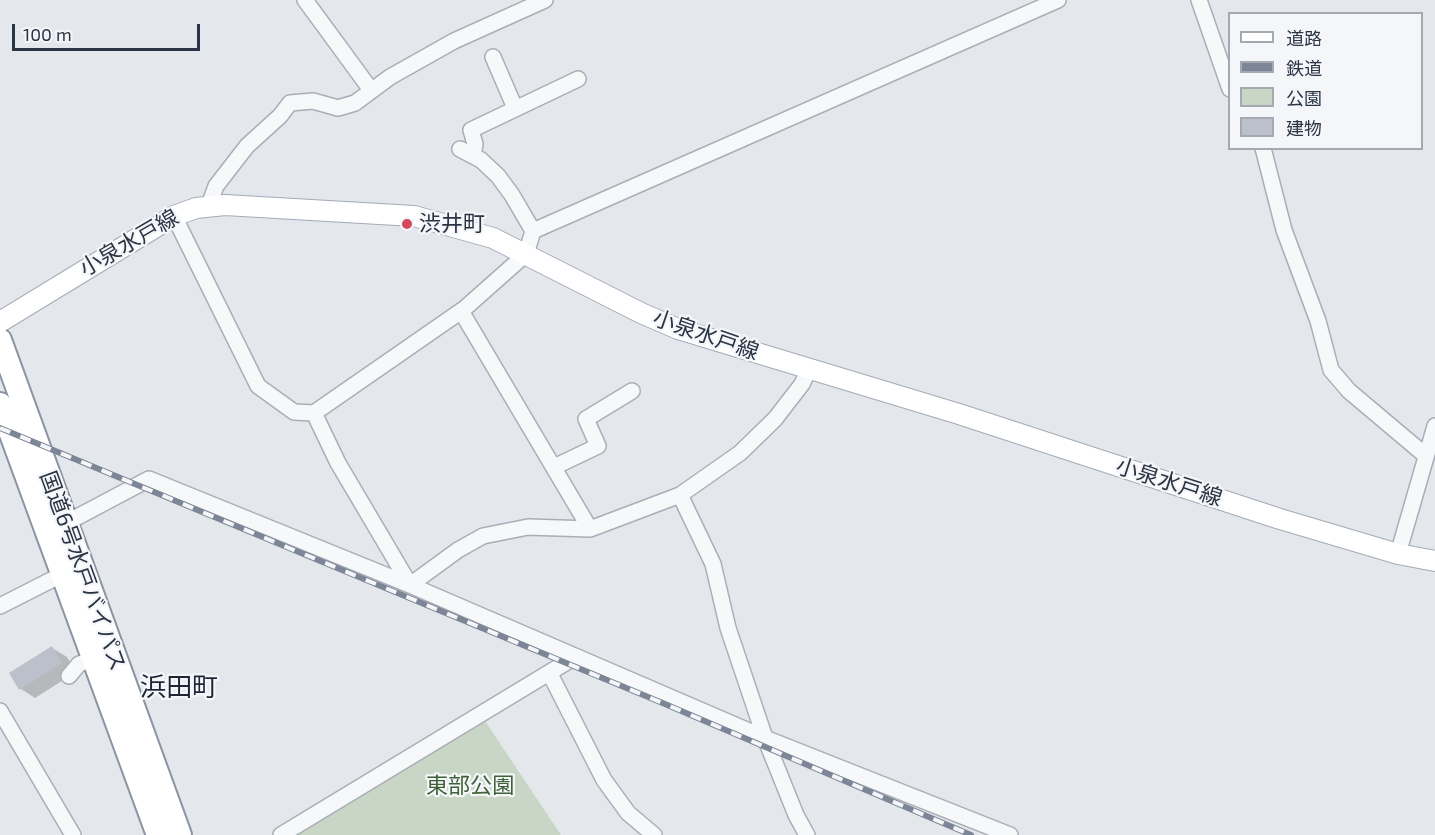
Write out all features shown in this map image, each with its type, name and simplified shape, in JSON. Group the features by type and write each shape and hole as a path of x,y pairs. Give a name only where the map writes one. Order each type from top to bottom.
{"highway":[{"name":"国道6号水戸バイパス","path":"0,340 180,835"},
{"name":"国道6号水戸バイパス","path":"0,404 158,835"}],"main road":[{"name":"小泉水戸線","path":"0,322 174,216 208,205 414,216 473,231 526,254 641,313 678,329 1398,554 1435,561"}],"street":[{"path":"305,0 371,90"},
{"path":"208,205 216,186 247,146 280,116 290,103 313,101 338,108 355,102 371,90 454,41 545,0"},
{"path":"174,216 258,386 294,412 314,413 461,311 526,254 533,231 1058,0"},
{"path":"1199,0 1228,83"},
{"path":"493,57 515,108"},
{"path":"533,231 498,176 466,153 475,144 471,130 578,79"},
{"path":"1264,150 1284,230 1318,321 1331,370 1349,391 1425,455"},
{"path":"461,311 590,529"},
{"path":"410,585 458,550 483,536 528,526 590,529 680,495 747,446 775,418 802,384 809,369"},
{"path":"554,467 598,446 585,419 632,391"},
{"path":"314,413 338,463 410,585"},
{"path":"1398,554 1435,426"},
{"path":"66,523 149,479 410,585 765,738 1010,835"},
{"path":"680,495 713,564 728,628 765,738 796,815 807,835"},
{"path":"0,606 63,574"},
{"path":"281,835 575,657"},
{"path":"69,676 80,664 94,659"},
{"path":"550,674 604,780 628,813 654,835"},
{"path":"0,711 73,835"}],"green space":[{"name":"東部公園","path":"485,721 561,835 295,835"}],"building":[{"path":"52,646 62,663 19,690 9,673"}],"railway":[{"path":"0,428 665,704 971,835"}],"place":[{"name":"渋井町","path":"407,224"}],"district":[{"name":"浜田町","path":"179,687"}]}
